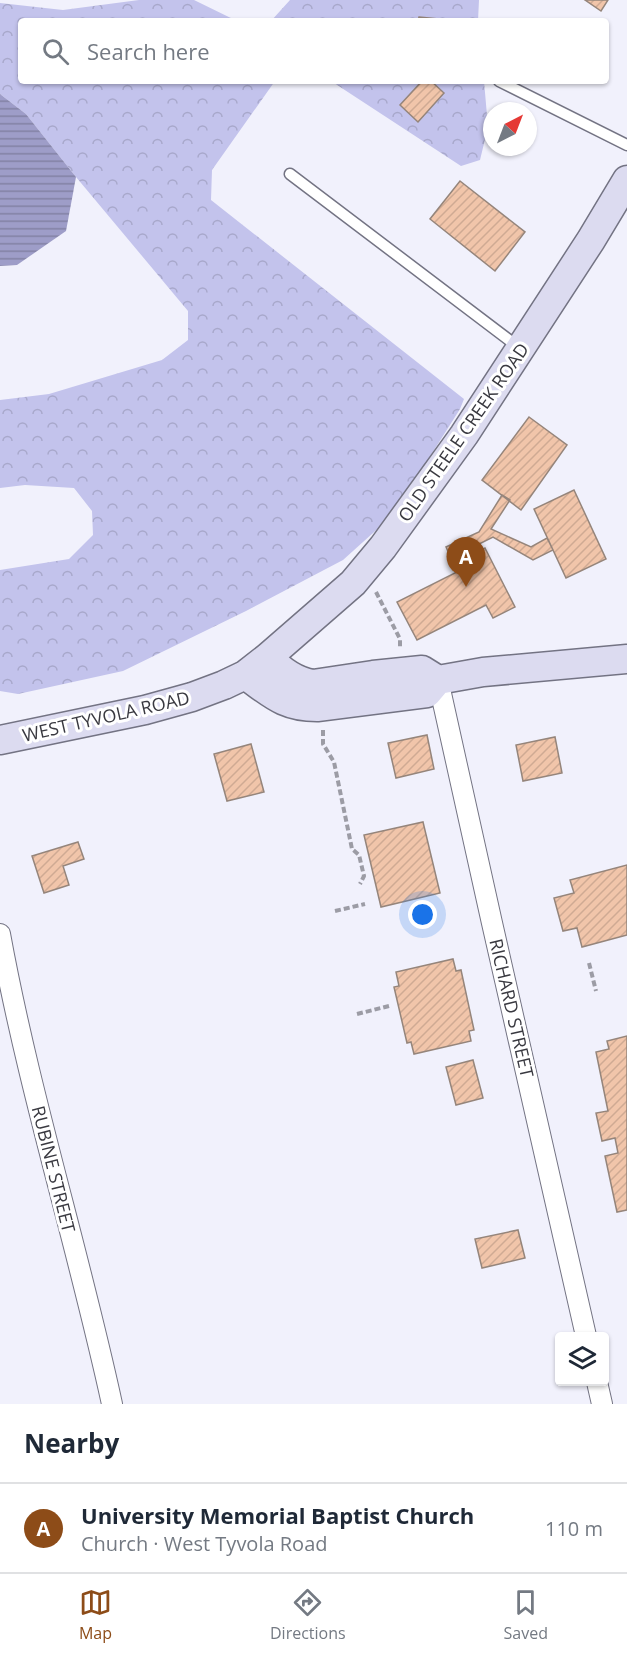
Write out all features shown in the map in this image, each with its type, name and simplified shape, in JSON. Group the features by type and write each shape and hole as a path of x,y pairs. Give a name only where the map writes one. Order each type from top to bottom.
{"main road":[{"name":"OLD STEELE CREEK ROAD","path":"268,657 353,583 383,547 464,435 591,240 627,180"},
{"name":"WEST TYVOLA ROAD","path":"0,740 145,710 192,697 244,675 268,657"},
{"path":"268,657 291,676 313,684 422,670 438,680"},
{"path":"244,675 283,701 301,707 317,707 427,693 438,680 483,672 627,659"}],"street":[{"name":"RICHARD STREET","path":"438,680 585,1332"},
{"name":"RUBINE STREET","path":"0,934 12,999 57,1185 97,1335 112,1404"},
{"path":"598,1386 602,1404"}],"lane":[{"path":"505,84 627,145"},
{"path":"290,174 521,349"}],"path":[{"path":"375,592 400,639 399,657"},
{"path":"322,726 323,744 334,762 352,849 359,855 364,876 360,884"},
{"path":"334,911 365,904"},
{"path":"589,963 596,991"},
{"path":"357,1014 389,1006"}],"green space":[{"path":"139,0 194,0 231,18 18,18 18,84 273,84 212,170 211,200 464,399 460,409 393,515 343,560 246,611 123,671 18,694 0,691 0,570 69,559 93,535 92,511 74,488 25,485 0,488 0,400 49,394 162,360 188,340 188,311 26,114 0,94 0,3 63,10"},
{"path":"290,0 479,0 478,18 274,18"},
{"path":"336,84 484,84 486,102 483,102 483,148 480,160 461,166"}],"shaded area":[{"path":"0,94 26,114 76,177 66,231 17,265 0,266"}],"building":[{"path":"585,0 608,0 601,11"},
{"path":"419,84 434,84 444,93 418,122 400,105"},
{"path":"460,181 525,232 495,271 430,219"},
{"path":"529,417 567,445 521,510 482,480"},
{"path":"574,490 606,559 566,578 534,509"},
{"path":"502,495 510,500 491,529 531,547 547,538 553,550 533,560 493,537 463,552 465,558 459,561 463,569 457,572 446,547 479,532"},
{"path":"485,548 515,607 493,618 486,605 417,640 397,602 463,569 459,561"},
{"path":"427,735 434,769 396,778 388,743"},
{"path":"555,737 562,773 523,781 516,745"},
{"path":"251,744 264,792 227,801 214,754"},
{"path":"423,822 440,893 381,907 364,835"},
{"path":"78,842 84,859 63,866 69,885 44,893 32,856"},
{"path":"627,865 627,935 582,947 577,928 563,931 554,898 574,893 570,880"},
{"path":"453,959 456,971 461,970 474,1030 469,1031 471,1041 414,1054 411,1042 407,1043 394,987 399,986 396,972"},
{"path":"627,1036 627,1210 617,1212 605,1156 618,1153 615,1138 602,1141 596,1113 608,1111 596,1052 609,1049 607,1041"},
{"path":"473,1060 483,1098 456,1105 446,1067"},
{"path":"518,1230 525,1258 482,1268 475,1239"}],"place":[{"name":"University Memorial Baptist Church","path":"466,587"}]}
